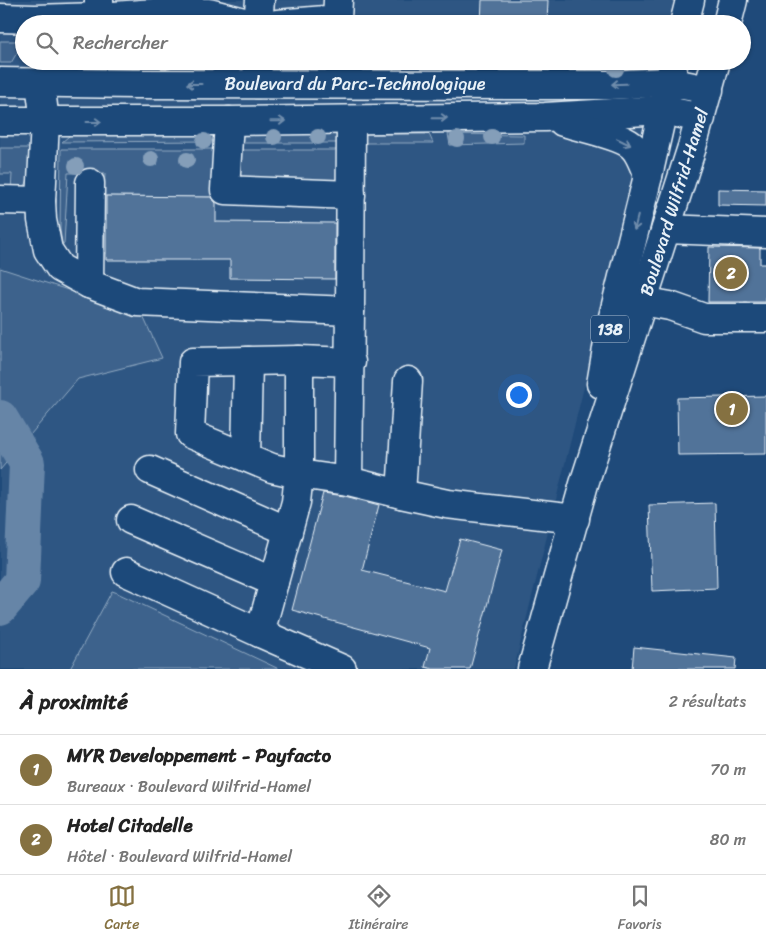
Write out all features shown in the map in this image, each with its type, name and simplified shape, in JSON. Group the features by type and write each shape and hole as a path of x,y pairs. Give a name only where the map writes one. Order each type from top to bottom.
{"main road":[{"path":"259,15 260,0"},
{"path":"337,15 338,0"},
{"path":"686,15 690,0"},
{"path":"729,15 733,0"},
{"path":"58,15 99,8 154,13 210,6 231,15"},
{"path":"0,18 15,18"},
{"name":"Boulevard Wilfrid-Hamel","path":"532,669 584,484 666,229 714,70"},
{"name":"Boulevard Wilfrid-Hamel","path":"584,484 611,325 648,176 671,72"},
{"name":"Boulevard du Parc-Technologique","path":"0,82 258,73 610,85 671,72 708,90"},
{"path":"40,82 45,122 41,201 42,220 48,250 60,268 90,284 137,302 350,311"},
{"name":"Boulevard du Parc-Technologique","path":"0,121 229,121 544,117 662,110 700,118"},
{"name":"Boulevard du Parc-Technologique","path":"544,117 608,135 631,145 648,176"},
{"path":"348,481 351,362 352,120"},
{"path":"229,121 225,190 351,195"},
{"path":"90,183 90,284"},
{"path":"0,200 41,201"},
{"path":"666,229 766,233"},
{"path":"642,301 670,306 704,318 766,318"},
{"path":"351,362 299,360 193,362 190,434 272,468 348,481 447,504 575,518"},
{"path":"260,633 296,502 300,474 299,360"},
{"path":"246,457 248,361"},
{"path":"401,494 408,381"},
{"path":"150,470 288,531"},
{"path":"131,520 274,582"},
{"path":"126,572 342,669"}],"shaded area":[{"path":"0,0 680,0 676,15 15,15 15,70 663,70 514,669 0,669"},
{"path":"0,41 15,41 15,56 11,63 0,63"},
{"path":"176,70 240,71 194,72"},
{"path":"458,70 510,70 510,73 457,73"},
{"path":"586,70 636,70 636,71 586,73"},
{"path":"75,131 214,132 214,141 62,142"},
{"path":"237,133 339,133 339,143 237,143"},
{"path":"363,134 429,134 433,143 363,143"},
{"path":"448,134 524,135 524,143 450,145"},
{"path":"0,148 30,148 28,180 22,188 11,191 12,174 0,174"},
{"path":"61,149 214,149 216,197 106,196 104,195 105,173 68,173 64,244 62,243 60,229"},
{"path":"237,150 340,150 338,180 240,180 236,177"},
{"path":"0,268 142,314 162,358 78,379 0,470"},
{"path":"112,591 115,592 279,669 70,669"}],"building":[{"path":"482,0 548,0 547,15 481,15"},
{"path":"718,189 766,190 766,206 718,205"},
{"path":"106,196 211,197 216,203 216,222 335,223 335,279 230,278 230,260 106,260"},
{"path":"709,247 760,248 760,264 766,264 766,302 708,302"},
{"path":"766,396 766,454 678,455 677,398"},
{"path":"323,493 345,496 379,505 362,570 445,591 460,539 502,550 470,669 433,669 425,667 430,648 292,610"},
{"path":"715,503 717,588 652,591 649,505"},
{"path":"634,647 736,658 735,669 632,669"}],"waterway":[{"path":"0,418 27,463 22,581 0,607"}],"place":[{"name":"Hotel Citadelle","path":"731,273"},
{"name":"MYR Developpement - Payfacto","path":"732,409"}]}
